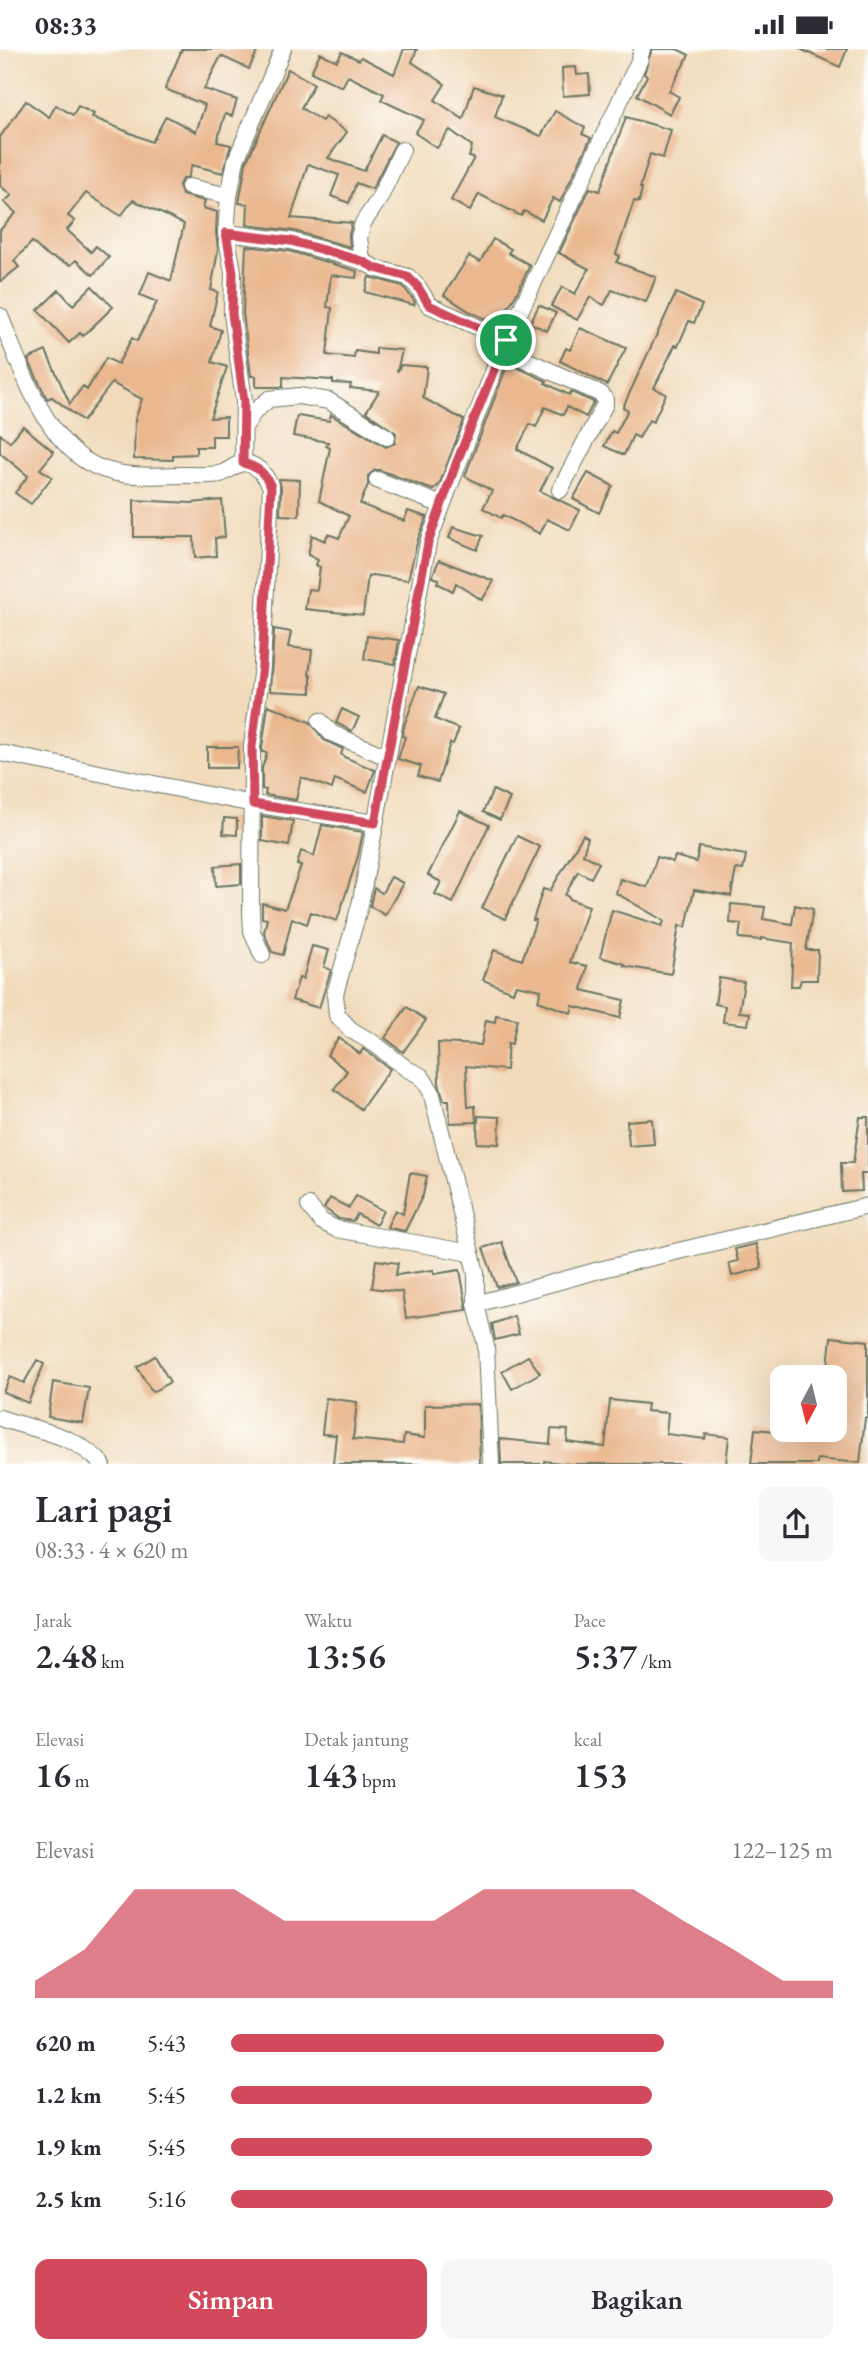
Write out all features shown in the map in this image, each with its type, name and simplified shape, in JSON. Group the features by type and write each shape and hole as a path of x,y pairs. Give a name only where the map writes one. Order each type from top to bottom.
{"street":[{"path":"243,463 244,401 232,314 233,272 226,233 229,196 236,160 283,49"},
{"path":"491,1464 486,1346 476,1304 476,1273 431,1091 421,1076 351,1030 337,1015 335,995 360,905 428,543 504,344 642,49"},
{"path":"362,261 359,237 363,223 379,199 402,150"},
{"path":"190,187 229,196"},
{"path":"226,233 291,241 408,277 429,305 601,394 605,404 561,490"},
{"path":"0,316 37,401 56,432 75,453 99,467 127,476 220,474 243,463 255,466 266,475 271,487 262,666 252,747 252,931 262,955"},
{"path":"243,434 254,412 269,399 299,396 329,401 387,437"},
{"path":"377,480 442,505"},
{"path":"320,721 331,733 387,757"},
{"path":"0,753 253,804 375,823"},
{"path":"309,1206 321,1221 336,1229 471,1253"},
{"path":"476,1304 603,1269 868,1206"},
{"path":"0,1418 62,1435 84,1447 102,1464"}],"building":[{"path":"182,49 250,49 257,52 249,69 221,56 204,89 237,100 232,116 225,114 217,142 231,145 223,173 192,165 188,177 182,179 179,185 182,195 205,201 203,208 217,212 218,250 211,290 218,292 210,326 221,330 212,362 227,367 210,418 226,417 226,436 212,436 212,447 196,447 196,454 173,455 173,460 134,459 135,420 142,399 112,383 83,421 52,397 47,399 28,359 46,351 70,404 83,386 87,390 106,358 118,364 132,338 137,341 157,302 140,295 149,272 171,281 184,224 133,200 121,216 86,193 68,216 75,221 67,230 91,252 96,246 109,257 93,275 76,260 71,265 46,255 32,242 14,261 19,267 0,282 0,230 16,213 4,202 12,195 0,186 0,137 26,101 49,117 56,105 73,115 78,106 94,114 92,117 152,142 166,116 196,132 205,105 165,89"},
{"path":"404,49 417,49 412,62 445,84 435,100 463,119 474,86 502,95 495,117 541,136 555,111 585,128 582,134 591,138 560,202 553,198 542,220 524,211 521,216 479,194 470,211 451,200 474,158 469,157 472,146 450,130 437,148 415,133 424,120 381,100 384,94 348,76 342,87 311,72 320,53 337,61 342,52 359,60 361,57 394,74"},
{"path":"652,49 677,49 689,55 669,91 679,97 670,114 637,95 647,76 644,74"},
{"path":"800,49 847,49 840,67"},
{"path":"576,67 577,75 589,74 590,94 563,96 562,68"},
{"path":"288,69 314,84 301,108 322,121 325,117 347,132 328,158 364,171 382,135 396,142 372,189 356,183 349,203 331,196 339,175 308,164 291,218 352,223 350,247 294,231 247,225 248,204 239,203 246,163"},
{"path":"626,117 671,130 663,158 650,154 640,188 639,202 634,201 616,254 620,256 616,262 656,277 646,302 612,290 604,305 590,297 577,320 551,306 562,287 575,294 589,269 559,253 590,188 600,191"},
{"path":"493,239 511,249 508,253 530,265 516,295 497,324 444,295 469,256 480,262"},
{"path":"246,246 289,251 357,271 356,278 331,275 327,307 332,308 327,355 354,358 355,351 376,354 376,348 402,350 397,372 401,365 427,367 423,398 464,420 439,485 433,490 380,470 375,470 368,476 368,485 360,504 404,521 408,511 427,517 418,539 408,580 368,576 363,615 305,609 308,589 317,590 320,567 316,565 318,560 308,555 312,535 325,541 328,534 339,538 349,516 319,501 330,448 326,446 328,442 293,436 297,416 329,421 331,415 386,447 395,443 396,433 366,412 379,391 350,388 351,384 333,383 333,380 283,377 283,387 256,387 256,376 251,376 243,313"},
{"path":"369,277 403,286 415,302 414,305 365,292"},
{"path":"92,286 113,307 83,336 80,333 69,343 38,310 59,290 73,305"},
{"path":"676,293 702,305 694,323 689,321 678,346 675,345 654,388 666,394 653,422 649,420 639,438 633,435 624,455 604,446 612,431 616,433 628,410 623,407"},
{"path":"539,305 556,313 547,331 530,323"},
{"path":"580,328 626,348 607,385 560,361 566,348 570,350"},
{"path":"508,363 547,381 545,383 569,395 571,392 594,402 586,417 567,407 563,415 545,407 536,427 530,424 517,449 552,468 540,491 580,510 570,530 547,519 540,534 503,515 501,518 483,508 492,491 465,476"},
{"path":"23,426 54,452 40,469 52,477 31,504 15,493 28,476 0,453 0,434 10,442"},
{"path":"588,473 613,486 599,513 573,499"},
{"path":"279,479 300,480 299,516 280,515"},
{"path":"134,500 191,503 222,500 225,537 215,538 216,556 195,558 194,537 134,537"},
{"path":"453,527 483,536 477,550 449,538"},
{"path":"439,560 494,581 482,600 456,583 453,591 437,583 439,579 432,577"},
{"path":"274,629 291,632 288,647 312,650 309,675 311,693 270,691"},
{"path":"367,636 399,640 395,664 364,659"},
{"path":"419,686 444,694 435,719 459,729 453,744 450,743 438,782 418,776 421,766 398,759 405,737 402,736 405,723"},
{"path":"268,705 310,722 324,740 343,749 341,754 344,757 375,770 367,792 335,779 332,789 301,777 296,800 265,795 266,790 262,789 262,768 267,753 262,752 262,748"},
{"path":"342,709 359,717 352,731 336,723"},
{"path":"207,747 238,747 237,768 207,768"},
{"path":"493,790 510,798 500,820 483,812"},
{"path":"460,811 489,825 453,903 435,894 441,882 428,875"},
{"path":"262,816 293,821 289,846 262,841"},
{"path":"224,818 237,819 237,835 223,834"},
{"path":"322,825 363,832 337,921 311,912 307,924 292,918 283,955 272,952 264,932 267,919 262,918 262,903 285,909 301,866 297,865 301,851 314,856"},
{"path":"583,835 588,838 583,854 599,863 591,878 578,871 565,895 589,906 570,962 587,966 582,990 624,1000 620,1018 573,1006 571,1013 538,1001 541,990 516,985 513,992 483,980 494,950 522,960 543,889 550,891"},
{"path":"517,836 540,847 505,919 482,908"},
{"path":"699,847 746,855 743,870 736,869 731,896 694,890 686,927 679,926 671,974 624,966 625,964 600,957 612,910 662,926 664,921 616,893 620,879 647,887 657,857 673,862 675,856 696,862"},
{"path":"241,864 241,884 216,886 215,866"},
{"path":"391,877 403,883 385,915 370,906 374,888 382,893"},
{"path":"731,904 765,907 763,919 792,924 795,905 813,909 806,950 818,950 817,980 801,980 799,986 791,986 793,943 739,938 741,924 730,923"},
{"path":"312,946 329,950 324,967 331,970 319,1008 292,1000 299,978 303,979"},
{"path":"719,978 744,982 739,1012 750,1013 748,1025 723,1022 725,1006 715,1004"},
{"path":"407,1007 426,1020 403,1052 385,1038"},
{"path":"496,1015 517,1019 512,1044 508,1043 506,1070 466,1066 468,1107 475,1106 476,1122 450,1123 449,1100 444,1100 439,1084 438,1043 481,1045 486,1020 495,1022"},
{"path":"339,1038 360,1054 363,1049 390,1069 361,1109 334,1089 347,1071 327,1055"},
{"path":"478,1116 500,1117 499,1144 477,1143"},
{"path":"860,1117 868,1117 868,1174 861,1174 862,1191 842,1192 841,1163 853,1163"},
{"path":"652,1119 654,1144 629,1146 627,1121"},
{"path":"410,1173 427,1176 423,1195 405,1231 387,1227 395,1210 403,1214"},
{"path":"356,1196 383,1211 376,1225 357,1214 353,1221 339,1219 324,1208 330,1198 349,1208"},
{"path":"502,1242 516,1282 497,1287 483,1248"},
{"path":"756,1244 762,1268 732,1276 729,1263 738,1261 735,1249"},
{"path":"376,1260 398,1263 396,1275 460,1270 467,1310 406,1318 402,1292 372,1288"},
{"path":"514,1316 519,1334 495,1340 492,1324"},
{"path":"831,1337 868,1341 868,1418 865,1418 860,1463 817,1459 817,1464 751,1464 755,1429 770,1430 770,1442 847,1442 847,1365 828,1365"},
{"path":"155,1356 170,1382 152,1392 137,1367"},
{"path":"528,1356 540,1373 512,1389 502,1371"},
{"path":"37,1360 44,1364 28,1403 3,1392 10,1377 24,1383"},
{"path":"53,1382 89,1388 83,1423 48,1417"},
{"path":"326,1398 357,1402 353,1439 403,1444 404,1435 425,1438 425,1405 478,1404 480,1464 333,1464 336,1435 322,1434"},
{"path":"610,1400 647,1404 646,1411 668,1413 666,1434 705,1439 706,1434 729,1437 726,1464 570,1464 544,1461 544,1464 501,1464 500,1439 550,1444 551,1429 568,1430 567,1442 605,1447"}],"route":[{"path":"226,233 291,241 408,277 429,305 506,340 456,464 428,543 375,823 253,804 252,747 262,666 271,487 266,475 255,466 243,463 244,401 232,314 233,272 226,233"}]}
